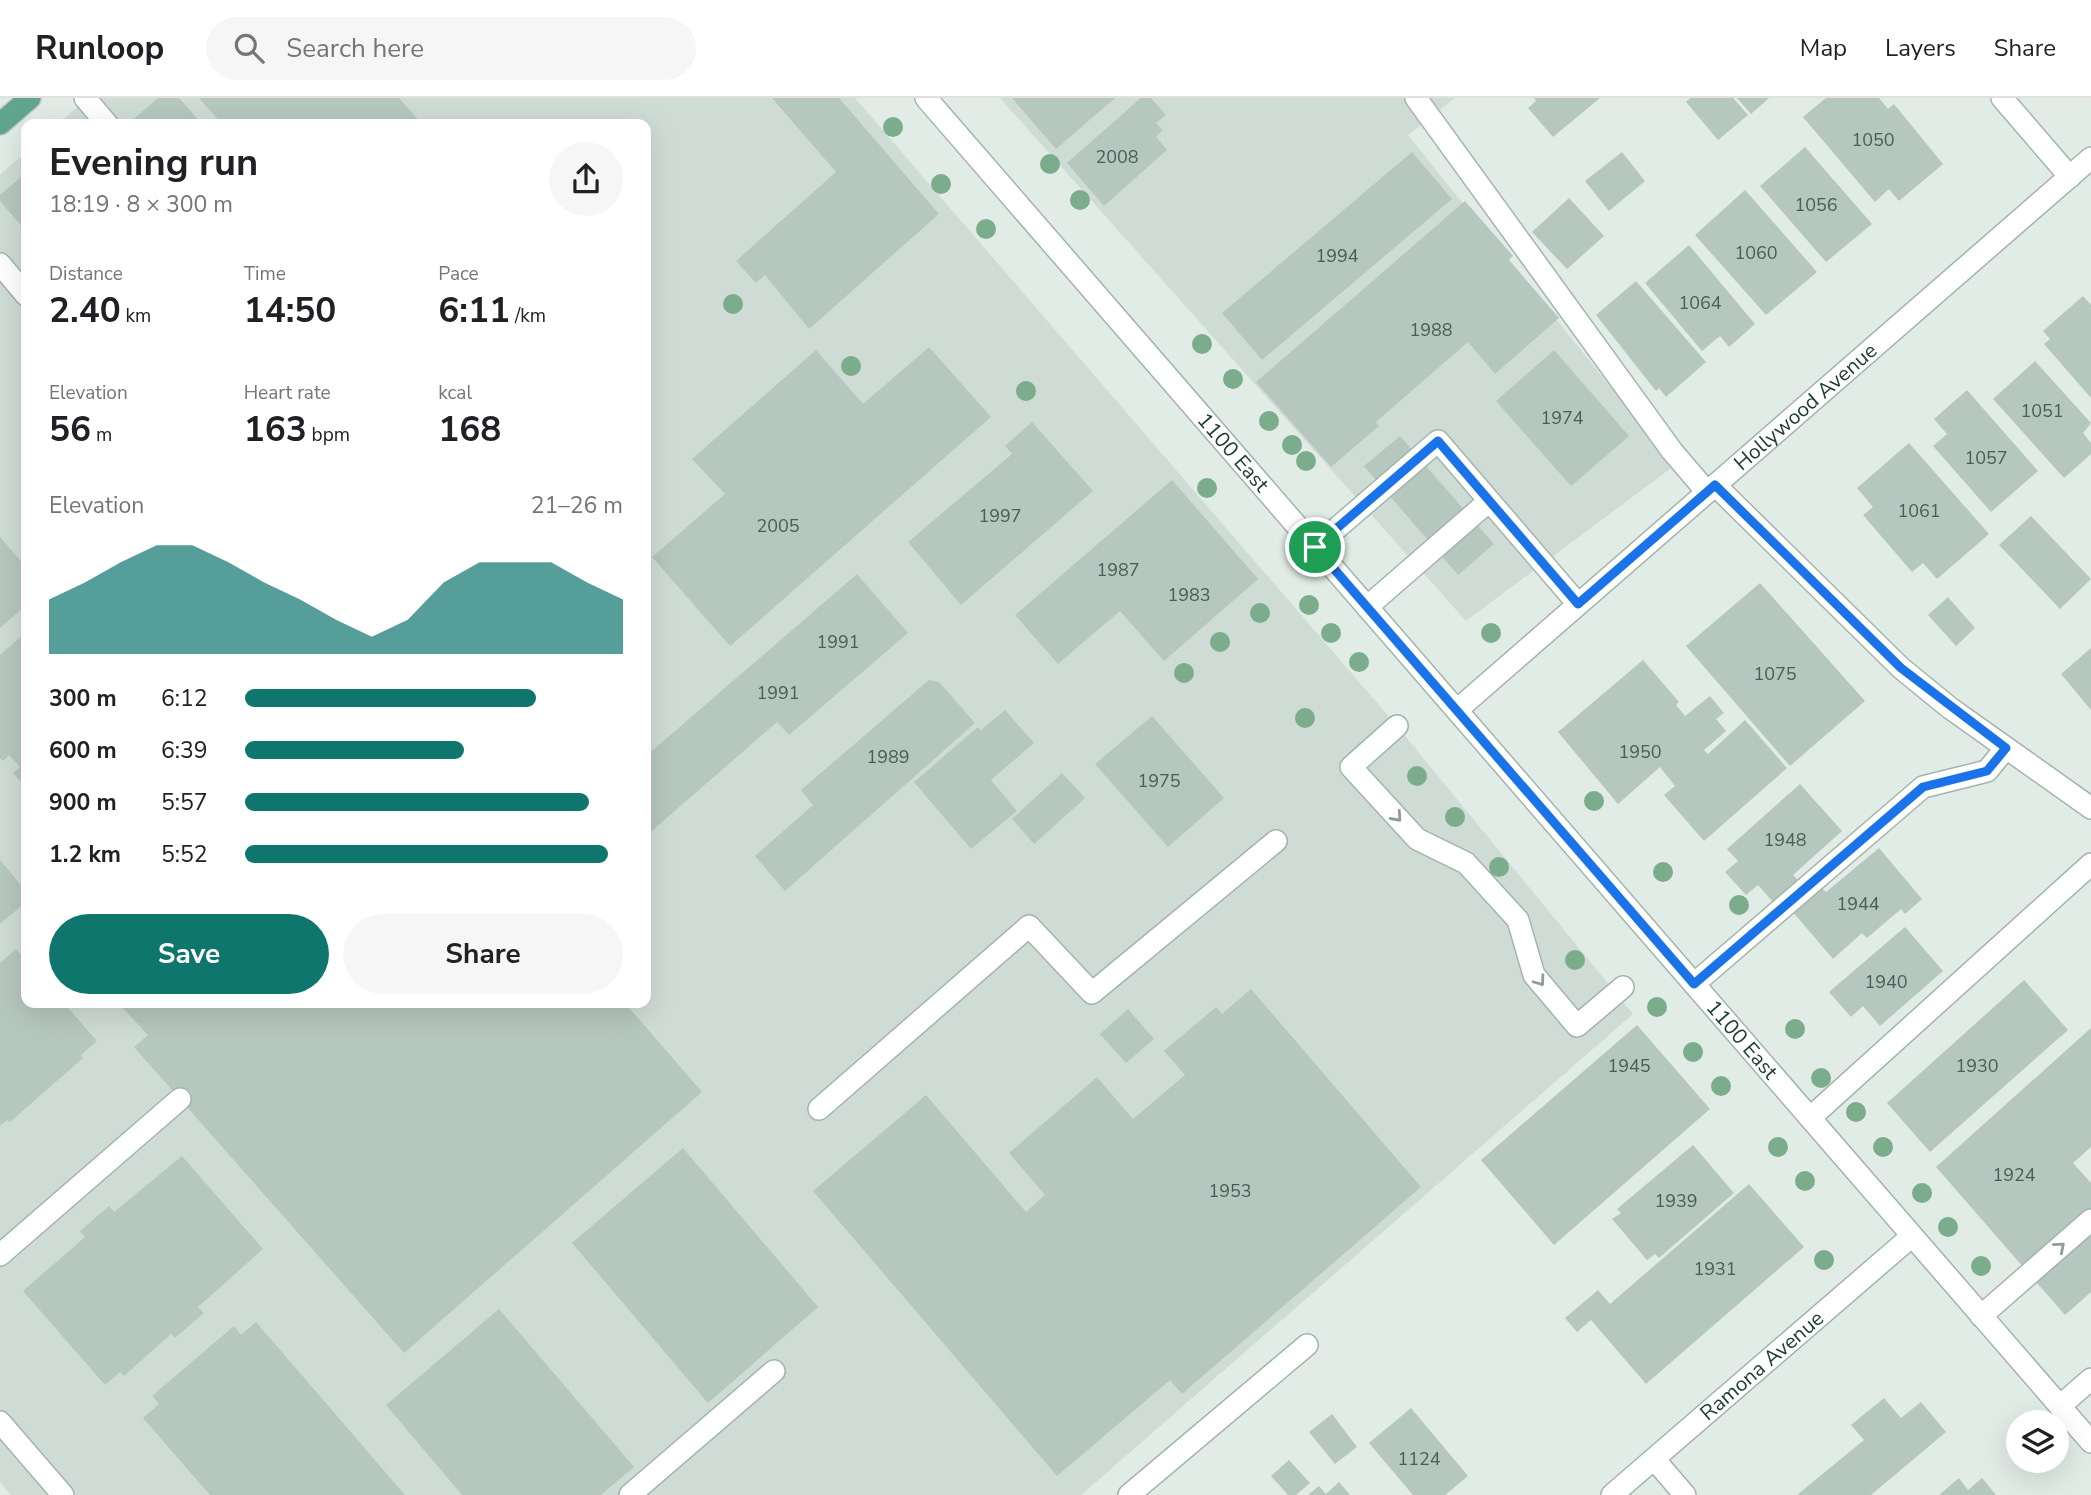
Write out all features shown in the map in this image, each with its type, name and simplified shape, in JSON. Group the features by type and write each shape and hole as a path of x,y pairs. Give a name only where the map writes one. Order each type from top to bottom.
{"main road":[{"path":"0,124 30,98"}],"street":[{"path":"85,98 103,119"},
{"path":"1416,98 1672,450 1901,668 2006,748 2091,808"},
{"path":"2002,98 2070,177"},
{"name":"1100 East","path":"935,101 1315,547 2091,1442"},
{"name":"Hollywood Avenue","path":"1457,710 2091,159"},
{"path":"0,264 21,289"},
{"path":"1315,547 1438,441 1578,604"},
{"path":"1367,607 1489,501"},
{"path":"1397,726 1351,767 1416,839 1466,863 1518,920 1534,975 1577,1026 1623,987"},
{"path":"1694,984 1923,787 1987,771 2006,748"},
{"path":"819,1109 1029,926 1092,993 1276,841"},
{"path":"1810,1118 2091,864"},
{"path":"0,1255 180,1099"},
{"path":"1981,1316 2091,1220"},
{"name":"Ramona Avenue","path":"1612,1495 1912,1236"},
{"path":"1129,1495 1307,1345"},
{"path":"630,1495 774,1371"},
{"path":"2060,1406 2091,1379"},
{"path":"0,1422 63,1495"},
{"path":"1654,1459 1685,1495"}],"shaded area":[{"path":"88,98 855,98 1397,726 1633,1014 1081,1495 11,1495 0,1482 0,175 21,156 21,1008 651,1008 651,119 64,119"},
{"path":"1000,98 1455,98 1408,135 1674,466 1466,621"}],"building":[{"path":"158,98 179,98 198,119 134,119"},
{"path":"199,98 399,98 418,119 218,119"},
{"path":"772,98 839,98 939,214 809,329 765,275 756,283 736,261 836,172"},
{"path":"1012,98 1115,98 1056,149"},
{"path":"1141,98 1151,98 1166,115 1156,123 1163,130 1156,137 1167,150 1104,206 1067,163"},
{"path":"1534,98 1600,98 1553,137 1528,108 1536,101"},
{"path":"1690,98 1733,98 1748,115 1718,140 1686,102"},
{"path":"1737,98 1769,98 1751,114"},
{"path":"1826,98 1879,98 1888,109 1894,104 1943,164 1899,201 1889,189 1875,202 1803,117"},
{"path":"1805,147 1872,224 1826,262 1760,186"},
{"path":"1412,152 1452,199 1262,360 1222,313"},
{"path":"1622,152 1645,181 1609,211 1585,181"},
{"path":"21,177 21,225 0,201 0,195"},
{"path":"1745,190 1817,272 1766,315 1695,235"},
{"path":"1569,198 1604,236 1567,269 1532,232"},
{"path":"1465,201 1513,256 1509,260 1559,318 1495,374 1468,342 1376,422 1379,426 1331,467 1256,382"},
{"path":"1689,245 1755,324 1729,347 1720,336 1702,351 1645,283"},
{"path":"1636,281 1706,362 1666,397 1659,388 1656,391 1596,315"},
{"path":"2083,296 2091,305 2091,398 2044,344 2050,339 2043,331"},
{"path":"929,347 991,417 730,646 652,557 725,494 692,459 816,350 863,404"},
{"path":"1554,350 1629,436 1571,486 1496,401"},
{"path":"2035,361 2091,423 2083,433 2091,443 2091,454 2064,478 1993,399"},
{"path":"1967,390 2038,471 1991,512 1933,446 1947,434 1934,419"},
{"path":"1032,422 1093,491 961,605 908,542 1012,454 1005,446"},
{"path":"1400,436 1494,544 1458,575 1364,466"},
{"path":"1909,443 1989,534 1937,579 1923,563 1912,572 1863,515 1873,507 1857,488"},
{"path":"1172,480 1258,579 1164,661 1120,611 1058,664 1015,615"},
{"path":"2031,516 2091,579 2060,609 1999,545"},
{"path":"0,537 21,561 21,609 0,628"},
{"path":"857,574 908,633 789,735 777,722 651,832 651,752"},
{"path":"1760,583 1865,701 1790,766 1686,646"},
{"path":"1948,597 1975,628 1956,646 1928,615"},
{"path":"21,636 21,782 13,773 20,767 9,755 3,761 0,758 0,655"},
{"path":"2091,648 2091,710 2061,674"},
{"path":"1643,660 1679,702 1676,705 1685,716 1710,696 1724,713 1716,719 1726,731 1704,750 1708,754 1745,720 1787,768 1704,841 1664,795 1675,786 1660,767 1618,804 1558,732"},
{"path":"929,680 939,682 975,723 785,891 755,856 813,805 801,790"},
{"path":"1005,710 1034,743 991,780 1017,811 971,849 914,782 978,727 981,730"},
{"path":"1152,716 1224,798 1168,847 1095,764"},
{"path":"1062,773 1085,798 1034,844 1012,819"},
{"path":"1800,784 1842,831 1793,875 1798,880 1773,902 1758,885 1746,895 1725,872 1738,861 1727,849"},
{"path":"1879,848 1922,899 1905,914 1901,909 1867,938 1862,933 1833,959 1792,911 1821,887 1826,892"},
{"path":"0,860 21,885 21,906 0,924"},
{"path":"1905,927 1943,971 1880,1026 1863,1006 1851,1017 1829,992"},
{"path":"16,949 21,954 21,1008 68,1008 97,1041 81,1055 83,1058 10,1122 7,1120 0,1126 0,963"},
{"path":"2024,980 2068,1030 1930,1152 1887,1103"},
{"path":"1251,989 1421,1187 1182,1394 1170,1380 1057,1476 813,1191 926,1095 1026,1212 1045,1195 1009,1153 1097,1077 1133,1119 1185,1075 1164,1051 1216,1007 1222,1014"},
{"path":"123,1008 629,1008 702,1092 404,1353 134,1047 148,1035"},
{"path":"1128,1009 1154,1039 1126,1063 1100,1034"},
{"path":"1637,1025 1710,1109 1554,1245 1481,1160"},
{"path":"2091,1028 2091,1147 2073,1163 2091,1183 2091,1292 2065,1315 1936,1167"},
{"path":"1693,1145 1734,1193 1659,1258 1655,1254 1647,1260 1612,1219 1621,1213 1617,1209"},
{"path":"683,1148 818,1307 708,1403 572,1243"},
{"path":"182,1156 263,1249 198,1307 204,1313 175,1338 171,1334 124,1376 120,1372 105,1385 23,1291 85,1237 80,1231 109,1206 114,1212"},
{"path":"1749,1184 1804,1247 1646,1384 1591,1320 1577,1332 1565,1318 1598,1290 1610,1304"},
{"path":"499,1309 634,1467 601,1495 462,1495 386,1405"},
{"path":"256,1322 405,1495 210,1495 143,1418 159,1404 152,1396 234,1326 241,1335"},
{"path":"1884,1398 1901,1418 1921,1402 1946,1432 1871,1495 1797,1495 1864,1440 1851,1425"},
{"path":"1411,1408 1468,1476 1445,1495 1413,1495 1369,1443"},
{"path":"1332,1414 1357,1447 1335,1464 1309,1432"},
{"path":"1289,1460 1310,1483 1296,1495 1288,1495 1271,1476"},
{"path":"1959,1478 1968,1490 1982,1478 1996,1495 1939,1495"},
{"path":"1339,1482 1350,1495 1308,1495 1319,1486 1326,1494"}],"route":[{"path":"1438,441 1578,604 1715,485 1820,592 1901,668 1951,709 2006,748 1987,771 1923,787 1694,984 1315,547 1438,441"}]}
